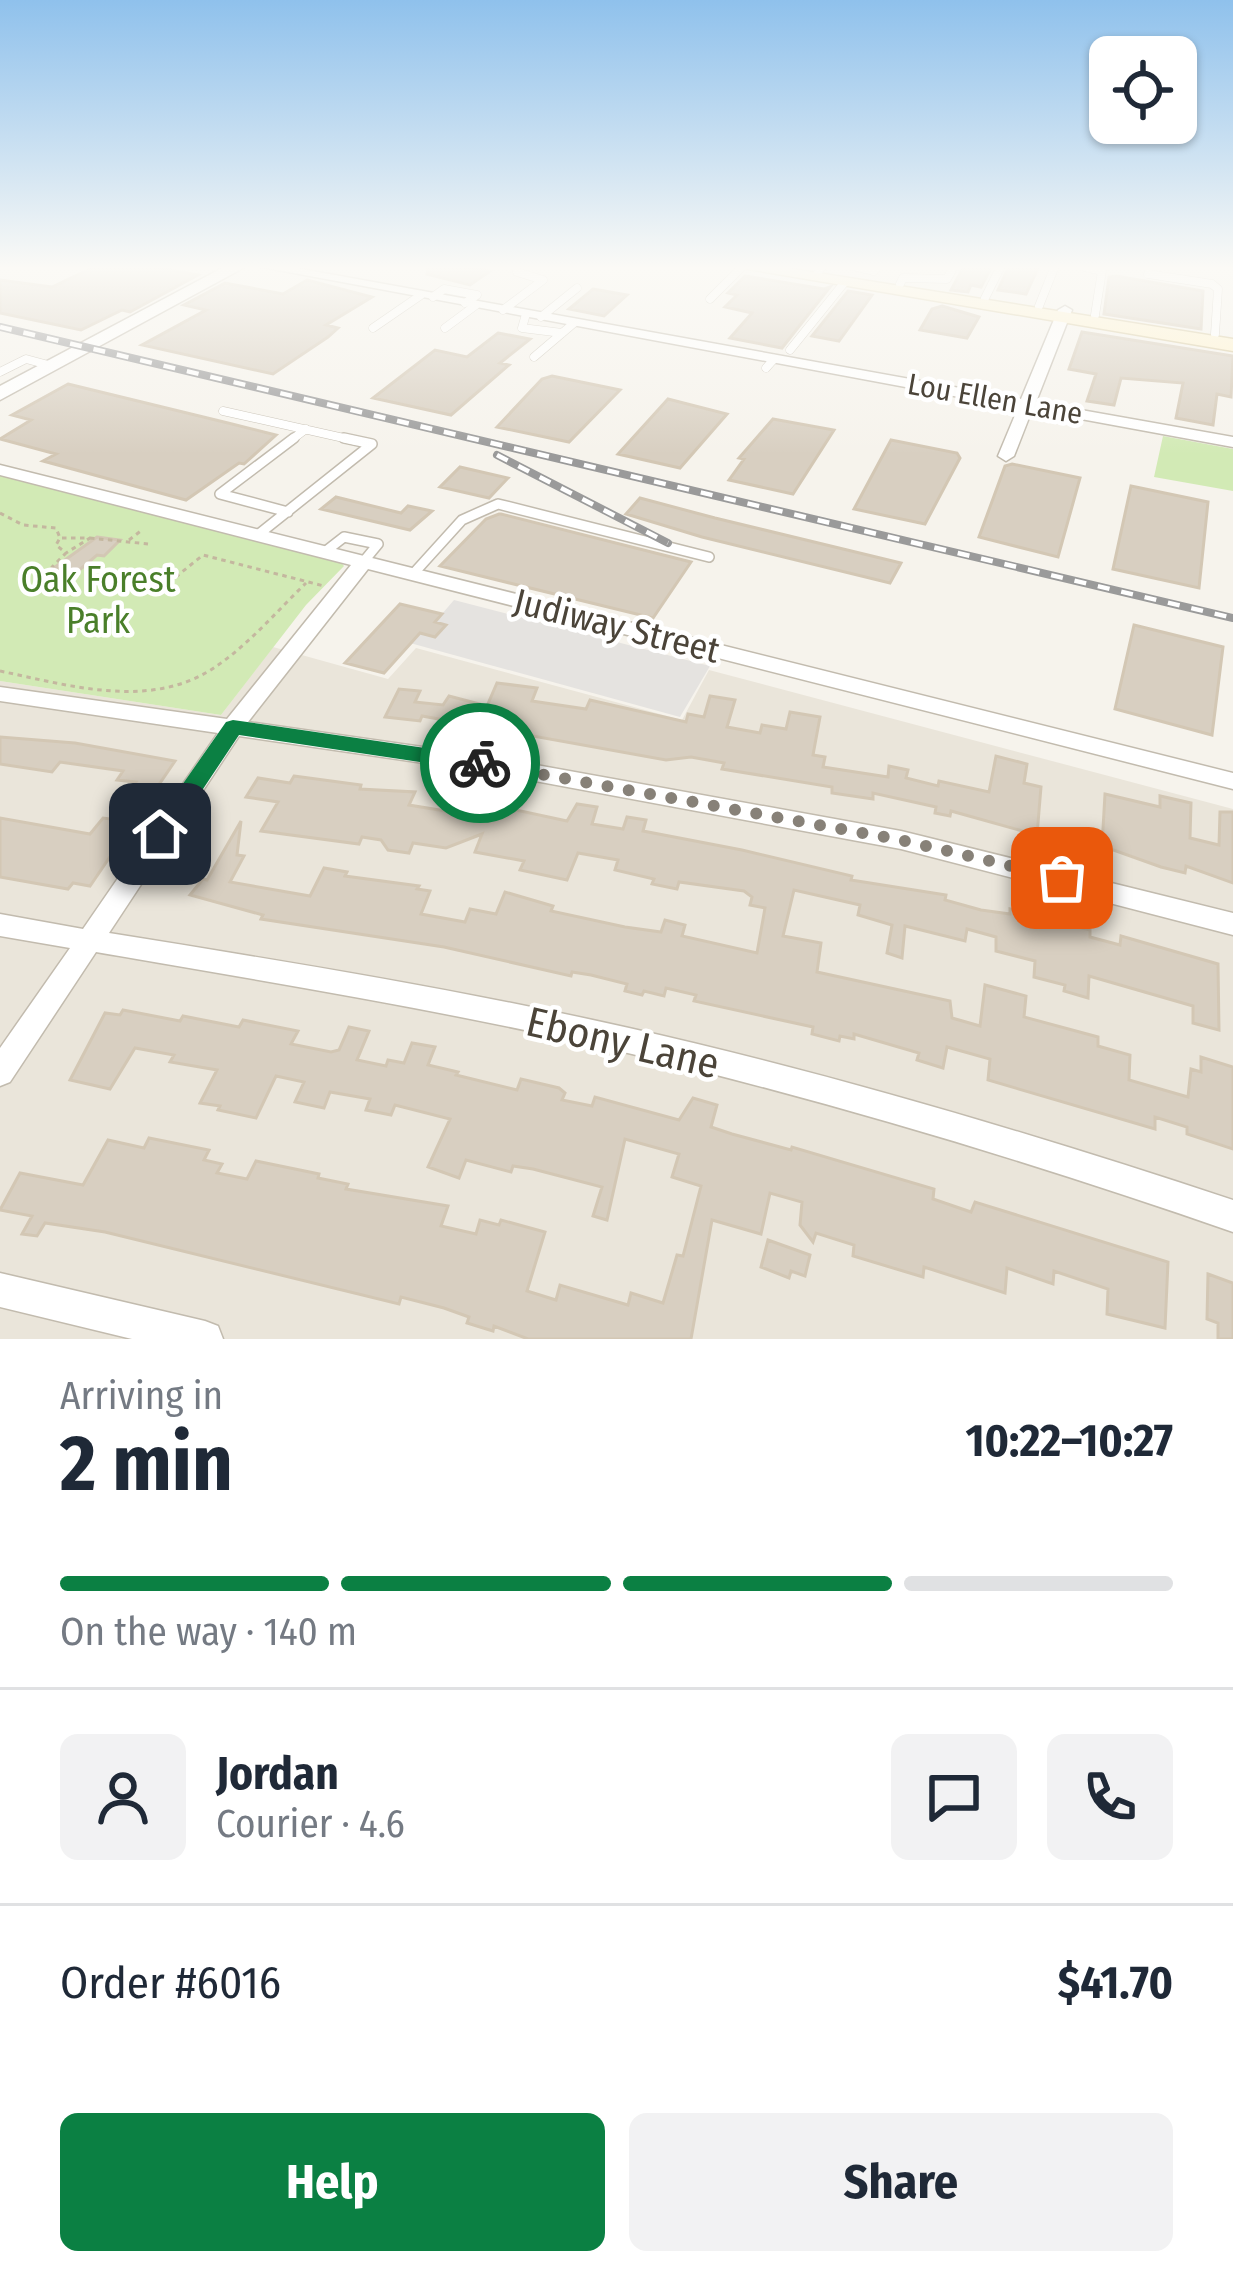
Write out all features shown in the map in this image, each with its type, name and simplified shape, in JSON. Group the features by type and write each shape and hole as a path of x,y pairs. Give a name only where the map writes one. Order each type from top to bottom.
{"main road":[{"path":"1158,328 1227,339"},
{"path":"1169,328 1227,339"}],"street":[{"path":"0,394 122,328"},
{"name":"Lou Ellen Lane","path":"571,328 1233,442"},
{"path":"1006,456 1057,328"},
{"name":"Judiway Street","path":"0,470 1233,781"},
{"path":"0,1073 233,727 364,561"},
{"path":"0,694 492,765 901,840 1233,924"},
{"name":"Ebony Lane","path":"0,925 424,998 621,1040 850,1097 1233,1216"},
{"path":"0,1290 205,1339"}],"lane":[{"path":"534,357 567,328"},
{"path":"790,350 808,328"},
{"path":"0,374 26,359 52,366"},
{"path":"0,374 24,381"},
{"path":"223,411 372,444 259,534"},
{"path":"288,512 220,494 306,429"},
{"path":"414,573 470,513 483,505 498,504 709,557"}],"path":[{"path":"0,513 22,525 48,524 60,538"},
{"path":"128,540 142,530"},
{"path":"60,538 148,544"},
{"path":"60,538 56,545 66,553"},
{"path":"90,538 52,567 156,593 203,555 326,587"},
{"path":"0,670 130,691 181,684 215,667 307,582"}],"shaded area":[{"path":"454,600 710,666 680,717 410,643 420,633 435,637 445,625 435,622"},
{"path":"273,647 388,679 416,648 682,720 709,670 1233,809 1233,1339 0,1339 0,681 221,715"}],"green space":[{"path":"1163,436 1233,449 1233,491 1154,477"},
{"name":"Oak Forest Park","path":"0,475 339,560 344,566 306,605 221,715 0,681"}],"building":[{"path":"172,328 337,328 273,374 142,345"},
{"path":"738,328 797,328 782,348 730,338"},
{"path":"818,328 848,328 839,341 812,336"},
{"path":"921,328 972,328 967,338"},
{"path":"1082,332 1233,356 1231,397 1217,394 1213,425 1176,418 1183,383 1121,378 1114,405 1087,401 1096,374 1069,369"},
{"path":"498,333 530,339 500,363 509,365 451,415 373,398 435,350 467,357"},
{"path":"552,376 620,390 569,442 497,427 542,379"},
{"path":"68,384 276,435 244,464 186,500 43,461 56,454 0,439 31,420 12,415"},
{"path":"668,399 727,414 680,468 618,454"},
{"path":"773,419 834,430 793,494 729,480 744,459 739,458"},
{"path":"891,440 957,453 960,458 925,524 854,509"},
{"path":"1005,466 1080,478 1058,557 979,537"},
{"path":"460,467 508,478 489,498 440,487"},
{"path":"1131,486 1208,502 1199,588 1113,569"},
{"path":"336,497 401,513 408,506 432,511 410,530 321,509"},
{"path":"640,498 901,563 890,583 702,537 626,514"},
{"path":"499,514 691,562 653,618 440,566 486,519"},
{"path":"97,537 120,540 77,572 55,567"},
{"path":"400,604 442,614 435,622 446,625 435,637 420,633 384,673 345,663"},
{"path":"1134,625 1223,647 1212,735 1115,709"},
{"path":"497,683 537,688 532,701 586,709 590,700 686,722 688,714 704,717 710,696 735,700 727,727 760,733 762,725 786,729 790,712 820,717 813,755 825,757 823,767 888,777 889,766 908,770 906,778 938,786 939,781 989,792 996,756 1027,764 1024,783 1041,787 1037,835 951,811 950,816 935,813 936,807 873,793 873,799 832,793 832,787 722,769 724,763 691,757 666,760 422,716 420,721 385,717 399,689 420,691 415,702 443,705 449,696 487,706"},
{"path":"0,737 75,743 175,761 90,886 73,883 68,889 0,877 0,818 90,834 103,818 110,819 136,782 117,780 123,771 60,762 52,772 0,764"},
{"path":"294,776 361,785 360,789 415,792 409,805 458,813 465,799 567,821 577,804 597,807 592,824 623,829 627,817 646,820 643,831 742,850 852,876 851,880 946,895 945,900 981,910 1010,914 1010,909 1090,930 1090,937 1120,945 1121,936 1218,964 1219,1030 1193,1023 1193,1006 1089,976 1088,998 1064,991 1065,985 1034,977 1035,961 996,951 996,937 967,929 965,941 905,926 902,958 887,953 892,925 858,915 860,905 794,890 783,936 821,943 817,972 950,1001 952,1018 980,1026 985,985 1026,996 1024,1017 1098,1037 1098,1046 1130,1055 1129,1080 1188,1097 1191,1069 1201,1072 1201,1057 1233,1067 1233,1149 1155,1117 1155,1129 988,1080 990,1059 947,1047 943,1068 917,1060 919,1053 854,1034 854,1039 840,1036 839,1041 812,1034 813,1027 694,1001 696,995 666,988 664,996 644,991 642,995 625,991 627,984 591,975 572,972 571,976 444,947 261,919 263,915 190,895 207,880 241,821 237,855 244,856 230,882 310,896 324,868 347,872 345,876 419,886 417,889 430,891 421,914 465,922 470,909 496,914 505,892 553,906 551,911 625,927 661,932 665,920 685,925 682,936 757,953 765,908 750,905 752,897 744,891 679,882 677,889 652,884 654,879 615,870 618,860 578,853 567,880 520,870 524,861 475,852 482,834 446,848 413,843 409,853 388,850 381,840 362,837 359,844 261,831 278,802 246,797 258,778 290,783"},
{"path":"1105,794 1160,807 1160,796 1191,803 1190,838 1219,845 1220,812 1233,812 1233,883 1186,866 1185,873 1161,867 1102,846"},
{"path":"123,1010 239,1027 243,1020 298,1031 291,1044 331,1052 339,1050 349,1027 369,1031 357,1060 386,1066 388,1060 404,1063 412,1043 435,1047 428,1065 458,1072 456,1075 517,1090 521,1079 559,1088 565,1093 562,1100 592,1106 595,1097 679,1120 693,1098 717,1105 711,1127 934,1189 933,1199 971,1212 975,1202 1168,1262 1165,1328 1107,1314 1108,1289 1054,1271 1053,1284 1007,1268 1005,1293 924,1267 923,1277 853,1256 854,1245 816,1233 813,1242 800,1225 802,1202 770,1193 761,1234 712,1220 691,1339 528,1339 494,1326 493,1331 467,1323 469,1317 401,1297 399,1304 105,1232 45,1223 37,1236 22,1234 32,1216 0,1210 20,1173 83,1185 108,1140 144,1148 149,1138 209,1150 204,1160 222,1164 217,1173 247,1179 256,1161 319,1174 318,1178 348,1184 346,1189 448,1206 441,1226 476,1234 480,1220 499,1225 501,1220 545,1232 527,1291 556,1300 560,1285 628,1305 631,1293 663,1303 677,1255 683,1256 701,1186 672,1177 679,1154 625,1139 607,1220 593,1216 602,1187 533,1169 513,1166 511,1172 466,1160 459,1178 428,1167 450,1119 395,1105 391,1115 366,1110 370,1099 330,1092 324,1108 295,1102 304,1082 276,1076 256,1118 218,1110 220,1106 200,1103 217,1070 170,1062 174,1055 135,1048 110,1089 70,1080 105,1013 120,1015"},
{"path":"768,1240 810,1255 805,1276 791,1271 789,1278 761,1267"},
{"path":"1208,1274 1233,1283 1233,1339 1218,1339 1218,1323 1207,1319"}],"railway":[{"path":"6,328 1233,618"},
{"path":"497,455 668,543"}],"way so far":[{"path":"480,763 901,840 1062,878"}],"route":[{"path":"160,834 233,727 480,763"}]}
